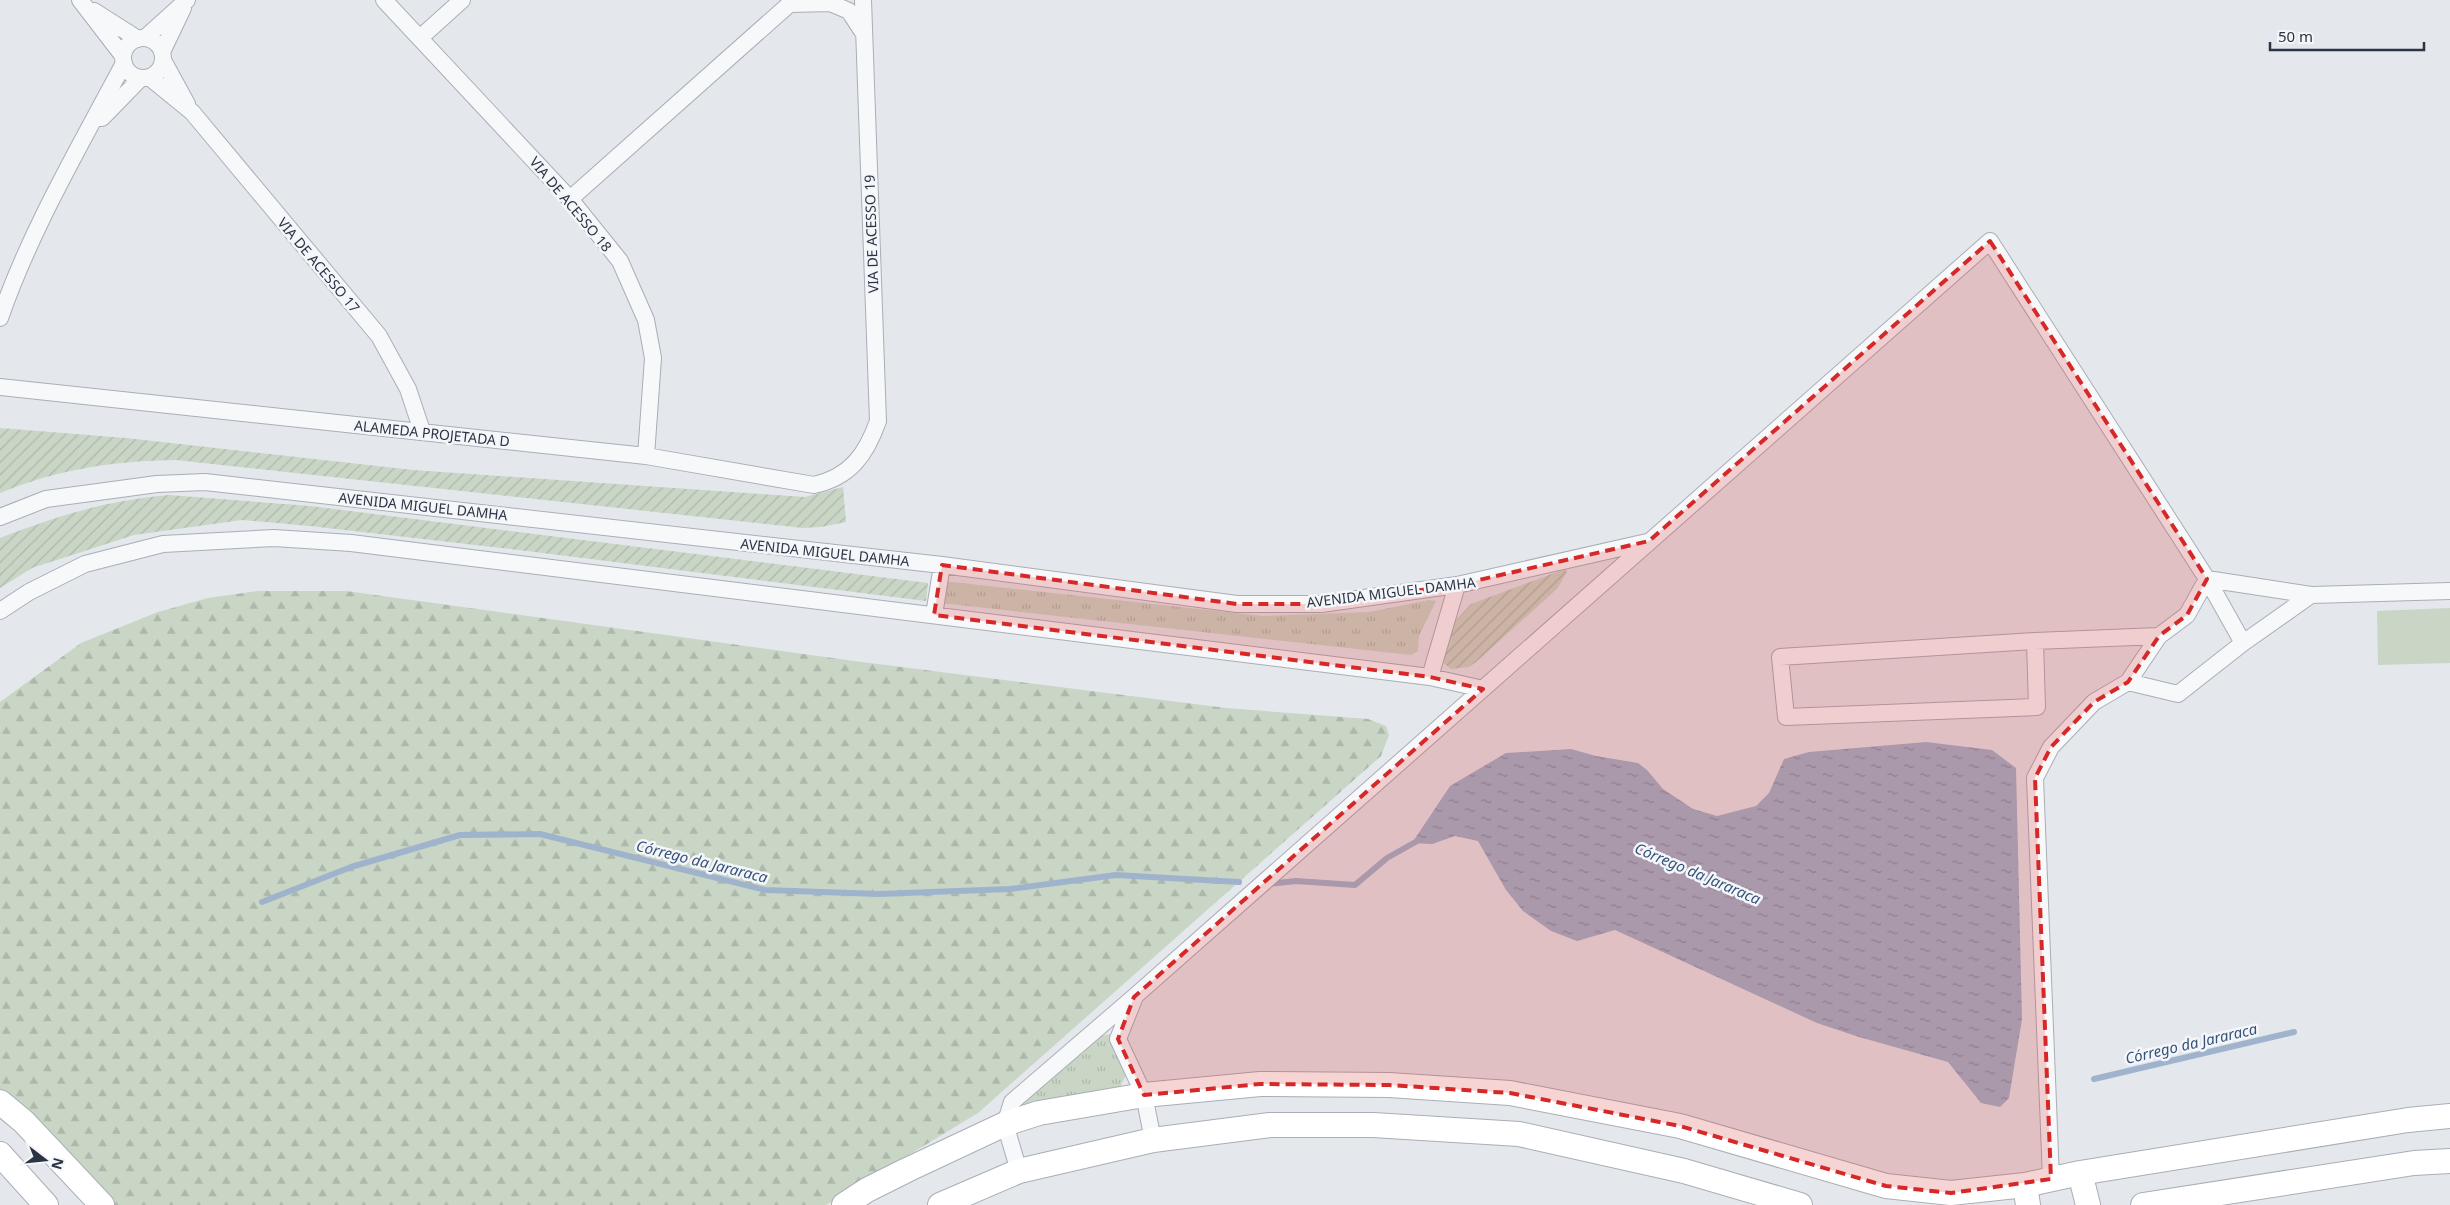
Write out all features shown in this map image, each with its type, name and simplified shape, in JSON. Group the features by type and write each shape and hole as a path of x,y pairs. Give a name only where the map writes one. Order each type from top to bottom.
{"street":[{"name":"VIA DE ACESSO 18","path":"384,0 421,37 570,199 620,261 646,320 653,358 646,456"},
{"path":"421,37 462,0"},
{"name":"VIA DE ACESSO 19","path":"857,462 869,446 878,421 863,0"},
{"path":"0,318 14,276 124,60 131,42 142,38 186,1"},
{"path":"80,145 111,108 145,77 156,73 186,1"},
{"path":"570,199 792,2 830,3 849,11 864,35"},
{"path":"83,3 142,38 153,40 192,112"},
{"path":"83,3 124,60 128,70 145,77 192,112"},
{"name":"VIA DE ACESSO 17","path":"192,112 379,336 408,389 422,431"},
{"path":"1019,1171 1005,1124 1012,1102 1134,997 1990,241 2208,579 2243,644"},
{"name":"ALAMEDA PROJETADA D","path":"0,387 646,456 814,485 828,482 857,462"},
{"name":"AVENIDA MIGUEL DAMHA","path":"0,517 46,499 157,484 206,482 942,565 1237,604 1321,604 1457,586 1649,542"},
{"path":"0,611 29,592 85,564 163,544 274,538 351,543 934,615 1430,677 1483,689"},
{"path":"934,615 942,565"},
{"path":"2208,579 2311,595 2450,590"},
{"path":"2051,1179 2035,778 2051,746 2094,702 2128,682 2159,636 2187,615 2208,579"},
{"path":"1430,677 1457,586"},
{"path":"2128,682 2178,694 2311,595"},
{"path":"2035,641 2037,707 1786,717 1780,657 2035,641 2159,636"},
{"path":"1134,997 1118,1039 1144,1095 1153,1140"},
{"path":"844,1205 867,1190 907,1170 1005,1124 1039,1113 1144,1095 1260,1084 1388,1085 1510,1093 1680,1126 1886,1186 1951,1193 2026,1195 2051,1179 2080,1172 2408,1120 2450,1116"},
{"path":"0,1102 24,1122 102,1205"},
{"path":"940,1205 1019,1171 1153,1140 1270,1126 1373,1125 1519,1134 1684,1172 1800,1205"},
{"path":"0,1154 46,1205"},
{"path":"2143,1205 2414,1163 2450,1161"},
{"path":"2080,1172 2088,1205"}],"highlighted area":[{"path":"1990,241 2207,579 2187,615 2159,636 2128,682 2094,702 2051,747 2035,778 2051,1179 1951,1193 1886,1186 1680,1126 1510,1093 1389,1085 1260,1084 1144,1095 1118,1039 1134,997 1483,689 1430,677 934,615 942,565 1237,604 1321,604 1457,585 1649,541"}],"green space":[{"path":"0,428 126,438 413,470 805,497 843,487 846,522 803,528 176,460 130,462 86,468 43,478 0,493"},
{"path":"169,495 310,506 928,583 926,601 527,551 242,520 134,535 32,568 0,588 0,538 83,510 124,501"},
{"path":"1565,569 1567,572 1557,589 1476,662 1469,667 1451,669 1441,661 1454,622 1471,604"},
{"path":"943,581 1263,616 1369,612 1429,600 1436,601 1419,636 1418,651 1411,655 940,603"},
{"path":"258,591 346,591 854,661 1226,708 1368,719 1386,726 1389,735 1381,756 978,1113 826,1205 111,1205 48,1133 0,1089 0,702 81,643 158,612 208,598"},
{"path":"2450,608 2450,663 2378,665 2377,611"},
{"path":"1111,1034 1118,1038 1128,1071 1120,1087 1111,1092 1022,1109 1022,1100 1099,1036"}],"water":[{"path":"1926,742 1992,750 2016,768 2022,1019 2009,1098 2000,1107 1981,1103 1948,1062 1817,1023 1615,930 1577,941 1551,931 1523,911 1506,890 1478,841 1455,836 1432,844 1412,843 1450,786 1506,753 1571,749 1596,756 1638,763 1647,770 1663,789 1693,809 1717,816 1756,806 1769,793 1784,759 1809,752"}],"waterway":[{"name":"Córrego da Jararaca","path":"262,902 351,867 460,835 540,834 765,890 879,894 1010,889 1116,875 1239,882"},
{"name":"Córrego da Jararaca","path":"1267,884 1296,881 1355,885 1387,858 1419,840"},
{"name":"Córrego da Jararaca","path":"2094,1079 2294,1032"}]}
